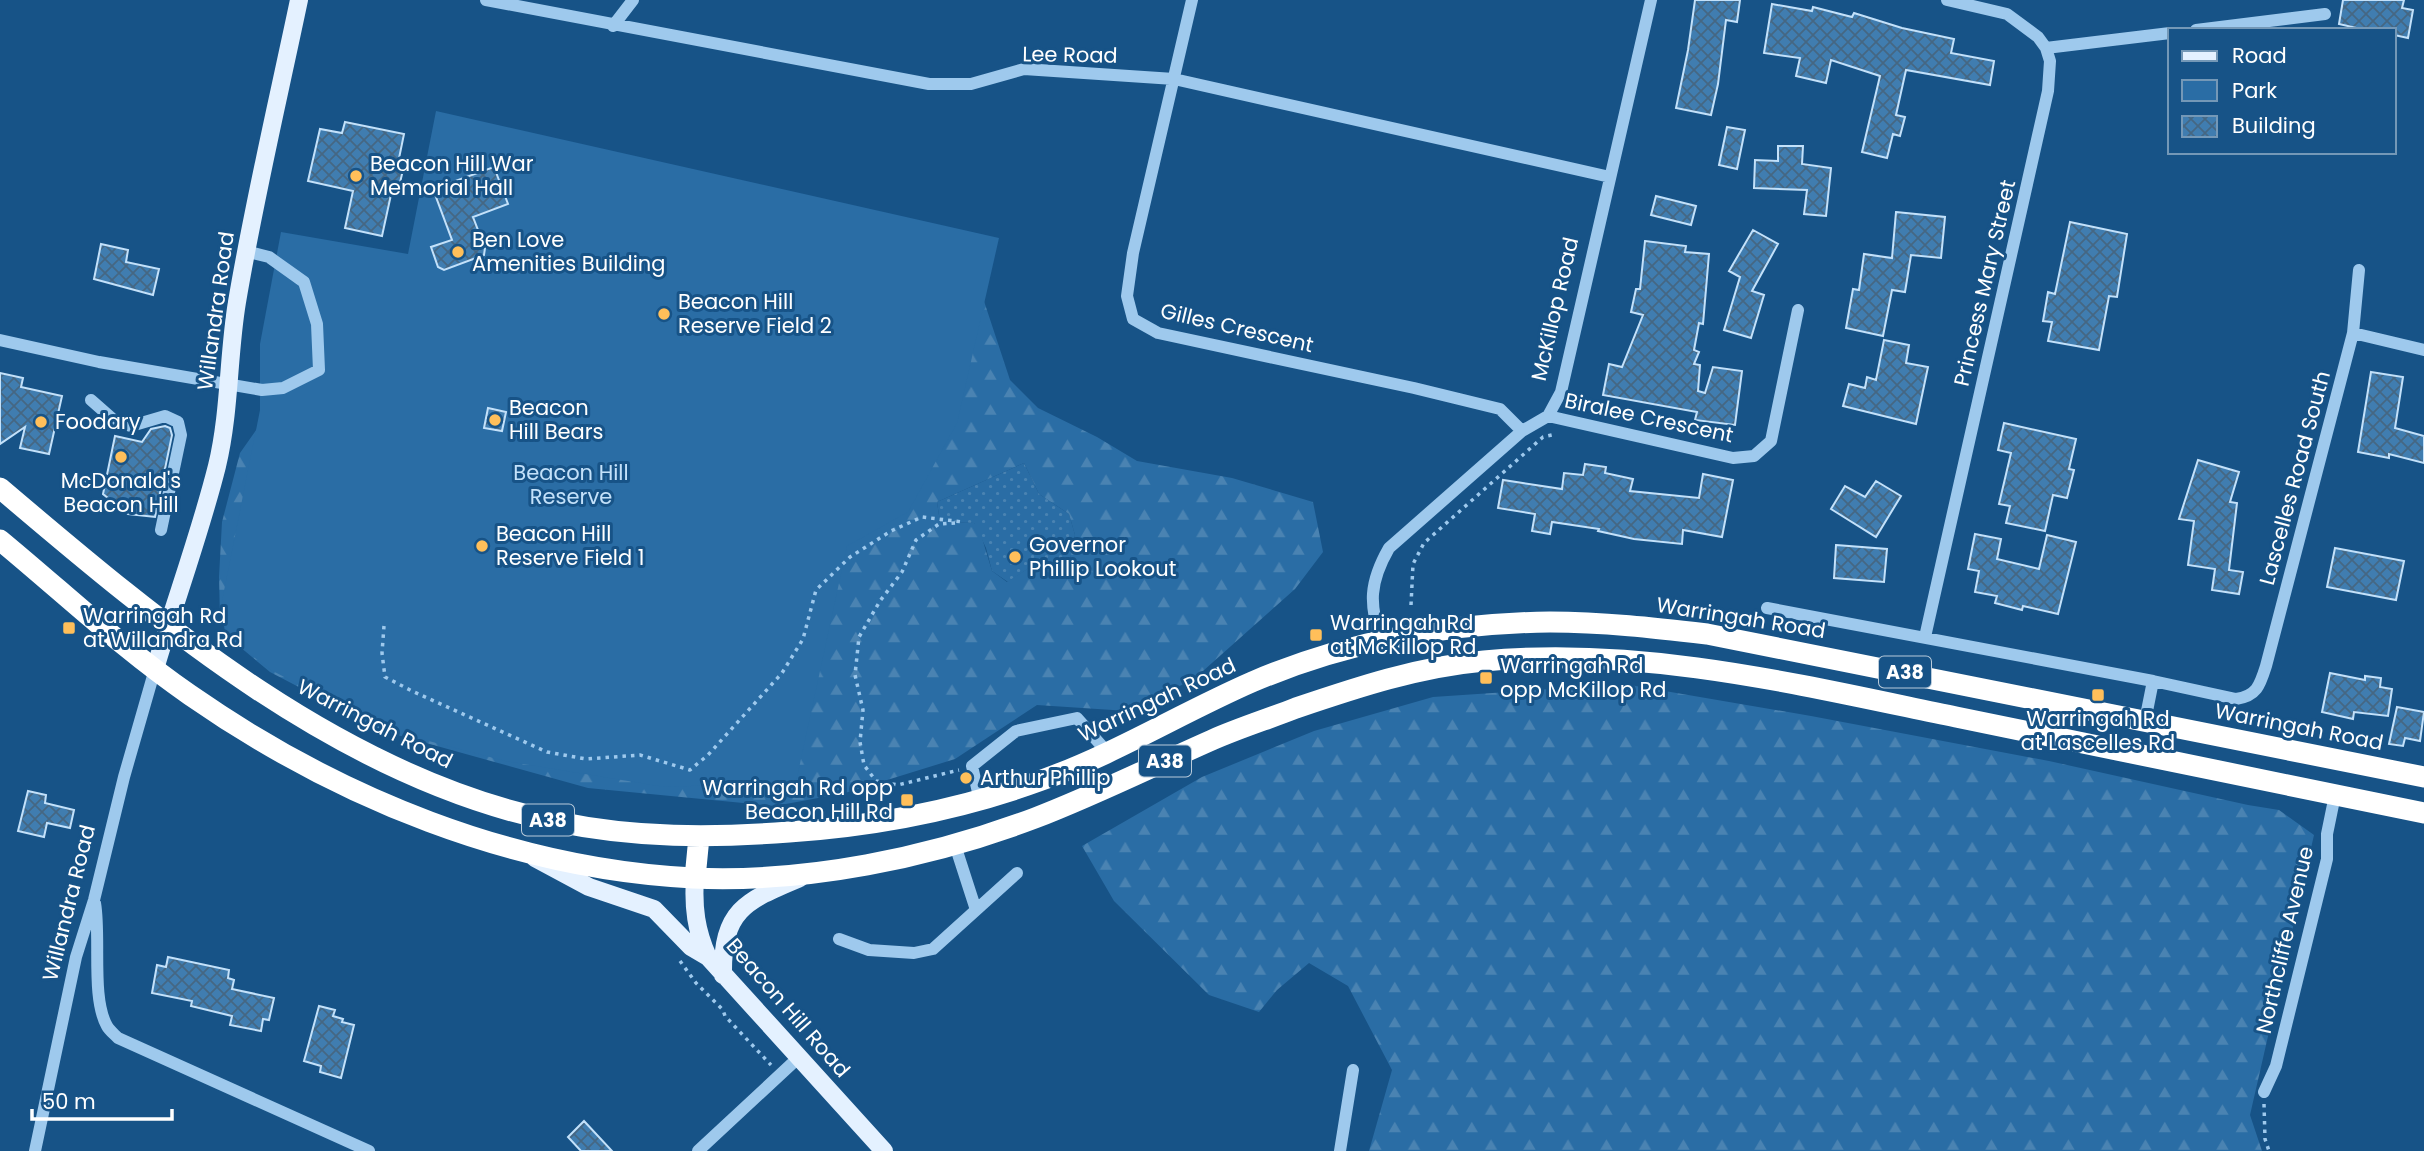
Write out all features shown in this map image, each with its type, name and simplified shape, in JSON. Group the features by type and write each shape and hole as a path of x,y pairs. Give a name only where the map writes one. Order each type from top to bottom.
{"highway":[{"name":"Warringah Road","path":"0,488 70,547 238,678 307,720 404,771 474,799 559,823 620,831 699,837 866,825 917,816 980,801 1045,779 1256,681 1316,659 1381,641 1436,631 1490,624 1552,622 1612,624 1695,633 2424,777"},
{"name":"A38","path":"0,540 155,669 196,699 284,755 374,800 443,828 526,852 611,870 695,878 810,874 897,860 999,832 1068,806 1220,736 1355,688 1459,663 1530,658 1617,659 1753,675 2424,813"},
{"path":"1381,641 1392,677"},
{"name":"Beacon Hill Road","path":"695,878 699,837"}],"main road":[{"name":"Willandra Road","path":"155,669 199,531 217,463 245,251 299,0"},
{"path":"526,852 589,887 654,909 691,947 708,957"},
{"path":"723,975 722,951 726,933 738,911 764,894 810,874"},
{"name":"Beacon Hill Road","path":"695,878 695,920 708,957 884,1151"}],"street":[{"name":"Lee Road","path":"486,0 929,85 971,84 1024,69 1174,79 1610,177"},
{"path":"612,26 633,0"},
{"name":"Gilles Crescent","path":"1192,0 1133,253 1127,296 1133,319 1158,333 1500,409 1522,431"},
{"name":"McKillop Road","path":"1548,416 1562,392 1651,0"},
{"path":"1947,0 2007,14 2038,37 2046,47 2168,33"},
{"path":"2213,28 2325,15"},
{"name":"Princess Mary Street","path":"1925,637 2048,91 2050,61 2046,47"},
{"path":"0,340 229,386 262,390 282,388 319,370 317,324 304,282 269,257 245,251"},
{"name":"Lascelles Road South","path":"2255,692 2266,666 2353,333 2359,270"},
{"name":"Biralee Crescent","path":"1548,416 1732,458 1754,456 1771,441 1798,310"},
{"path":"2353,333 2424,350"},
{"path":"91,400 116,422 131,426 165,416 178,422 181,435 161,530"},
{"path":"1381,641 1374,619 1373,594 1377,573 1389,548 1522,431 1548,416"},
{"name":"Warringah Road","path":"1767,608 2236,699 2255,692"},
{"name":"Willandra Road","path":"35,1151 76,957 94,900 124,777 155,669"},
{"path":"2145,721 2153,681"},
{"path":"980,801 972,766 1016,731 1077,719 1108,752"},
{"name":"Northcliffe Avenue","path":"2264,1092 2276,1066 2327,859 2327,834 2335,795"},
{"path":"955,845 976,910"},
{"path":"839,939 869,950 914,953 933,949 1017,873"},
{"path":"94,900 98,921 99,995 107,1027 118,1038 369,1151"},
{"path":"698,1151 798,1058"},
{"path":"1340,1151 1353,1070"}],"path":[{"path":"1411,605 1413,564 1424,543 1543,437 1552,435"},
{"path":"75,478 105,485"},
{"path":"384,626 382,653 385,677 412,691 547,752 586,759 640,755 690,770 708,755 782,673 803,639 816,590 850,558 891,531 922,517 963,522 939,524 916,540 902,572 880,601 859,638 855,675 863,710 860,742 864,765 876,781 898,785 972,766"},
{"path":"676,956 696,983 771,1065"},
{"path":"2264,1092 2265,1139 2269,1151"}],"green space":[{"name":"Beacon Hill Reserve","path":"436,111 999,238 957,423 908,512 847,546 796,782 665,787 505,761 383,729 271,670 225,632 223,596 260,410 260,344 281,232 408,254"},
{"name":"Beacon Hill Reserve","path":"980,289 1010,380 1038,408 1097,437 1137,461 1232,478 1313,502 1323,552 1295,589 1194,679 1128,711 1037,705 955,759 845,793 775,806 588,788 383,731 270,672 234,642 220,618 222,522 240,453 268,413","holes":["1024,463 1039,494 1069,514 1075,535 1068,570 1056,576 1044,558 1007,582 992,571 979,528 974,523 940,522 937,502"]},
{"path":"1024,463 1039,494 1069,514 1075,535 1068,570 1056,576 1044,558 1008,582 992,571 986,548 974,523 940,522 937,502"},
{"path":"1624,684 2049,761 2279,810 2314,835 2250,1115 2262,1151 1369,1151 1392,1070 1348,986 1309,963 1277,990 1259,1012 1209,995 1114,901 1082,846 1202,777 1314,731 1433,697"}],"building":[{"path":"1695,0 1740,0 1737,22 1726,20 1711,115 1676,108"},
{"path":"2343,0 2404,0 2402,8 2413,10 2408,38 2396,35 2396,28 2356,28 2339,24"},
{"path":"1772,4 1812,11 1813,7 1852,17 1854,13 1902,28 1954,39 1951,53 1994,61 1990,85 1906,70 1896,115 1905,117 1900,136 1893,134 1887,158 1862,152 1880,76 1831,60 1826,83 1796,76 1800,58 1764,53"},
{"name":"Beacon Hill War Memorial Hall","path":"345,122 404,134 397,168 403,170 398,191 392,190 382,236 345,228 353,191 308,181 320,129 342,133"},
{"path":"1727,127 1745,130 1737,169 1719,165"},
{"path":"1778,146 1803,146 1802,164 1831,168 1826,216 1804,214 1807,190 1754,188 1755,160 1778,161"},
{"path":"494,167 508,204 473,217 485,248 484,255 444,270 438,267 431,247 452,240 433,189"},
{"path":"1656,196 1696,206 1691,225 1651,215"},
{"path":"1896,212 1945,217 1941,258 1911,255 1905,292 1892,290 1883,336 1846,328 1853,289 1859,290 1864,254 1892,258"},
{"path":"2070,222 2127,234 2117,297 2109,296 2099,350 2048,341 2052,322 2043,321 2048,292 2055,294"},
{"path":"1753,230 1778,244 1752,291 1764,295 1751,338 1724,330 1740,277 1729,271"},
{"path":"1645,241 1686,246 1685,252 1709,254 1703,324 1699,323 1694,350 1699,352 1694,364 1700,365 1698,391 1705,393 1713,367 1742,371 1735,425 1695,420 1697,412 1603,395 1609,364 1622,367 1643,315 1631,312 1636,289 1640,289"},
{"path":"101,244 128,250 126,262 159,269 153,295 94,279"},
{"path":"1884,340 1909,345 1906,363 1928,367 1916,424 1843,406 1849,384 1865,388 1867,377 1876,380"},
{"path":"2371,372 2403,377 2395,428 2424,436 2424,463 2389,454 2389,458 2358,452"},
{"path":"0,373 23,378 21,387 62,396 49,454 20,448 25,427 0,444"},
{"name":"Beacon Hill Bears","path":"488,408 506,412 502,431 484,428"},
{"path":"2004,423 2076,439 2069,469 2074,470 2067,498 2053,495 2045,531 2006,523 2010,506 1999,504 2011,453 1998,450"},
{"path":"165,426 170,428 172,435 155,517 128,514 103,494 115,436 142,442 151,429"},
{"path":"2198,460 2239,472 2230,502 2237,503 2229,570 2243,572 2239,594 2212,590 2215,569 2188,565 2194,521 2179,519"},
{"path":"1585,464 1606,467 1605,473 1633,479 1630,491 1699,498 1703,474 1733,480 1722,537 1683,530 1682,544 1634,539 1598,531 1599,529 1552,522 1550,534 1532,531 1535,514 1498,508 1503,480 1562,489 1564,473 1583,475"},
{"path":"1876,481 1901,496 1876,537 1831,509 1845,486 1865,497"},
{"path":"1975,534 2001,539 1997,559 2039,569 2047,535 2076,542 2058,614 2023,606 2022,610 1995,603 1997,596 1975,592 1979,571 1968,569"},
{"path":"1836,545 1887,549 1884,582 1834,578"},
{"path":"2335,548 2404,561 2396,600 2327,587"},
{"path":"2330,673 2365,680 2365,676 2381,678 2380,687 2392,689 2388,716 2354,712 2353,719 2322,712"},
{"path":"2397,707 2424,712 2420,741 2405,738 2403,746 2389,744"},
{"path":"28,791 46,795 45,803 74,810 70,828 47,823 44,837 18,831"},
{"path":"168,957 229,970 228,978 234,980 232,989 274,998 269,1020 263,1019 261,1031 230,1025 232,1016 191,1006 192,1001 152,993 157,965 166,967"},
{"path":"319,1006 335,1010 333,1016 354,1025 341,1078 320,1072 321,1066 304,1061"},
{"path":"584,1121 612,1151 581,1151 568,1137"}],"place":[{"name":"Beacon Hill War Memorial Hall","path":"356,176"},
{"name":"Ben Love Amenities Building","path":"458,252"},
{"name":"Beacon Hill Reserve Field 2","path":"664,314"},
{"name":"Beacon Hill Bears","path":"495,420"},
{"name":"Foodary","path":"41,422"},
{"name":"McDonald's Beacon Hill","path":"121,457"},
{"name":"Beacon Hill Reserve Field 1","path":"482,546"},
{"name":"Governor Phillip Lookout","path":"1015,557"},
{"name":"Warringah Rd at Willandra Rd","path":"69,628"},
{"name":"Warringah Rd at McKillop Rd","path":"1316,635"},
{"name":"Warringah Rd opp McKillop Rd","path":"1486,678"},
{"name":"Warringah Rd at Lascelles Rd","path":"2098,695"},
{"name":"Arthur Phillip","path":"966,778"},
{"name":"Warringah Rd opp Beacon Hill Rd","path":"907,800"}]}
